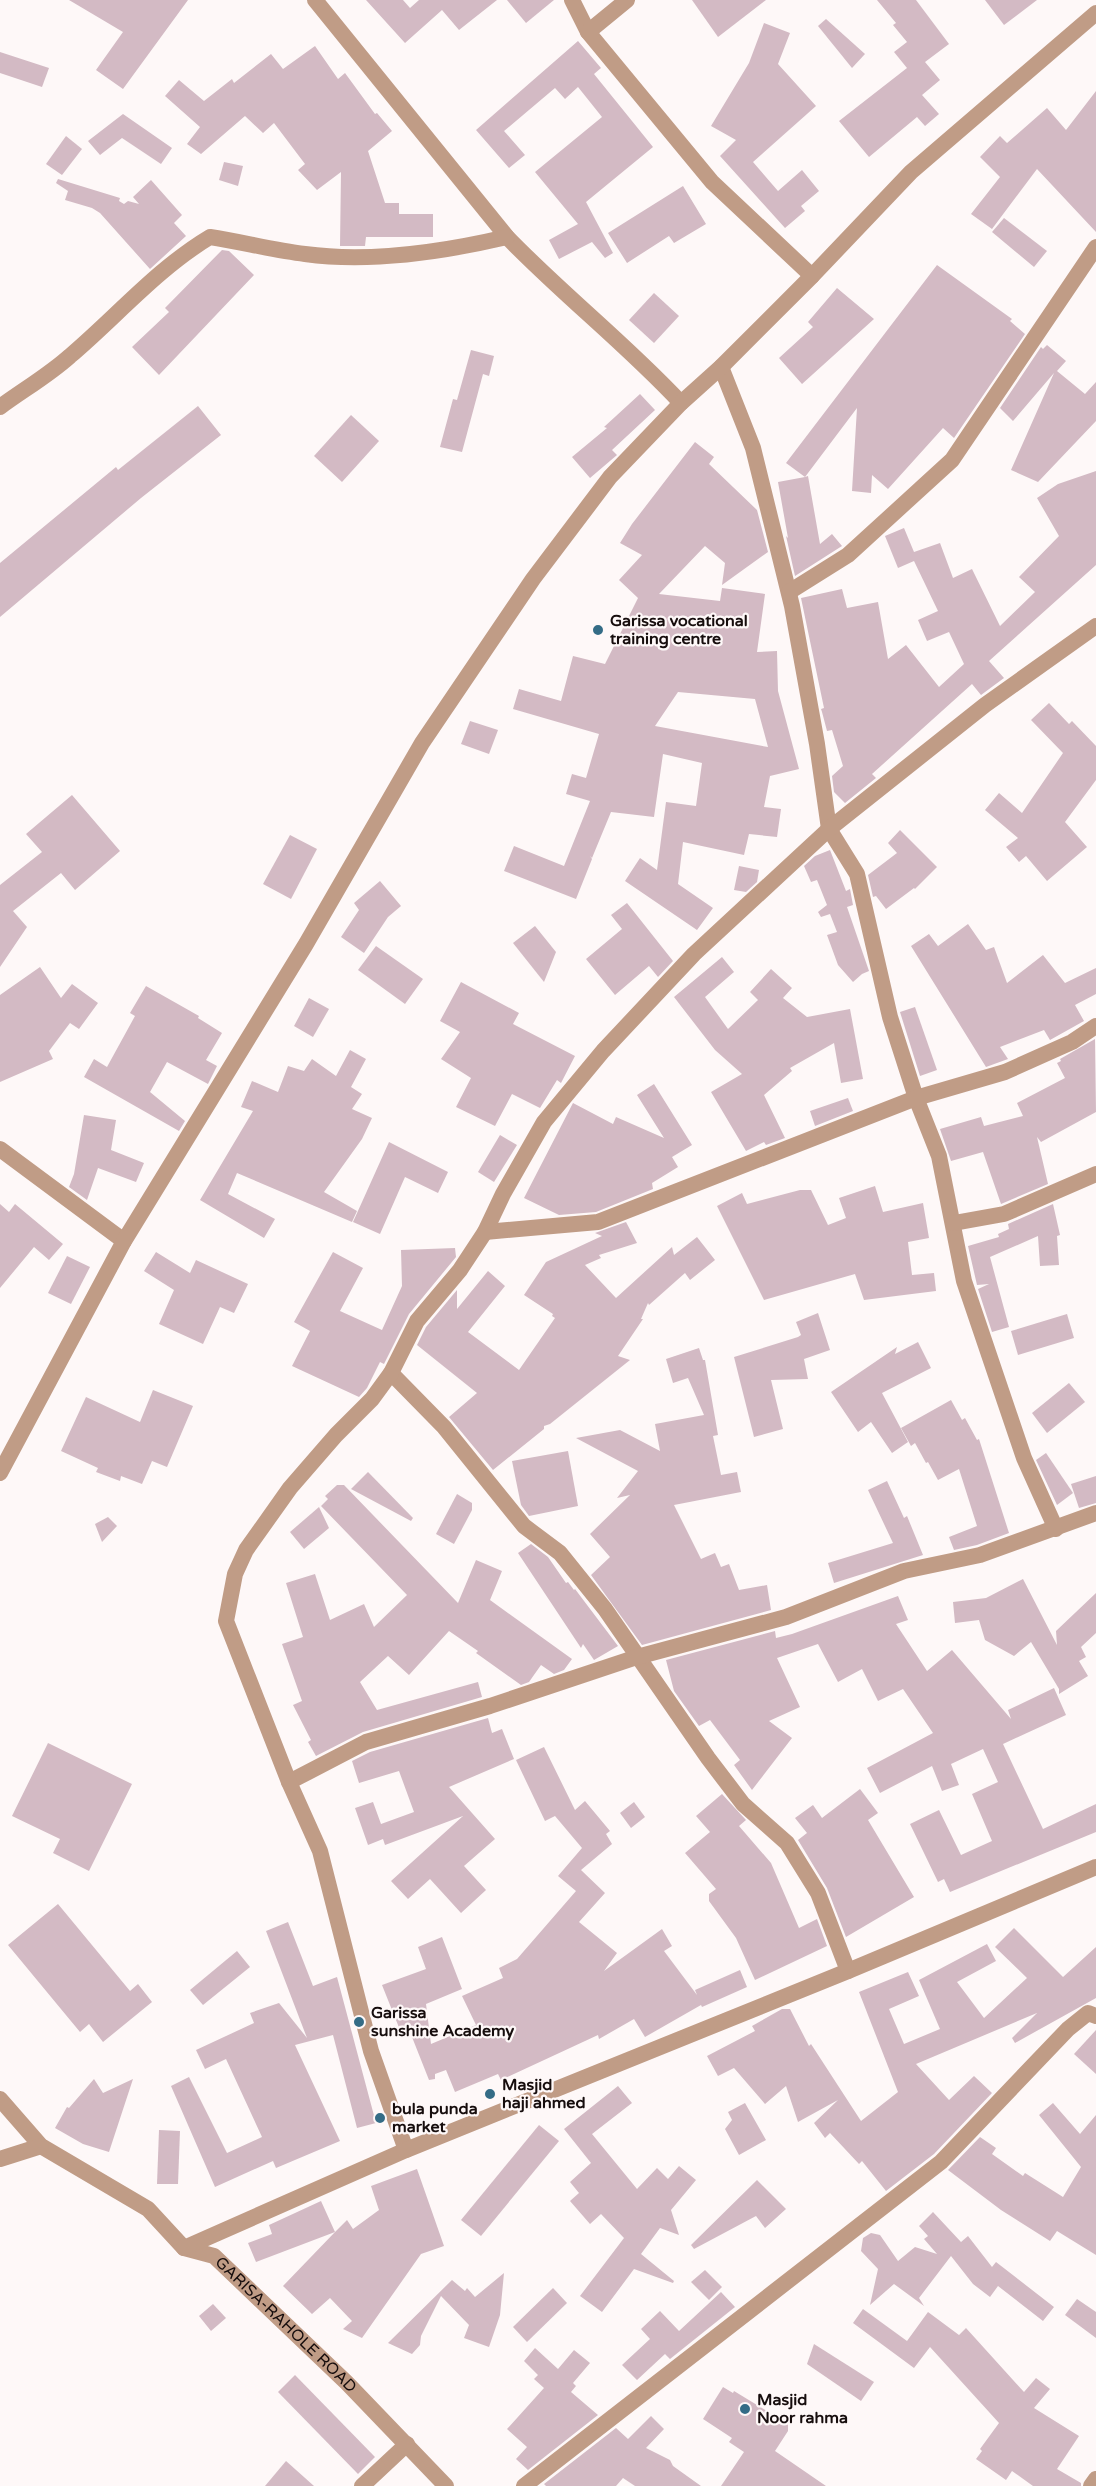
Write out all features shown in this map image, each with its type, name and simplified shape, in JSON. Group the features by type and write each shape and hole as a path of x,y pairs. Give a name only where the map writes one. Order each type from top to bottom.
{"street":[{"path":"315,0 507,237 537,268 652,372 681,403"},
{"path":"572,0 588,32 712,182 812,276"},
{"path":"588,32 627,0"},
{"path":"0,1473 124,1241 306,944 423,743 547,560 610,477 681,403 721,367 812,276 911,172 1096,13"},
{"path":"0,407 68,358 149,284 195,246 210,237 305,254 356,257 471,246 507,237"},
{"path":"789,592 848,555 952,460 1096,247"},
{"path":"721,367 753,448 789,592 830,829 857,874 890,1017 916,1098 939,1156 964,1281 1024,1458 1056,1529"},
{"path":"406,2150 371,2051 320,1851 289,1782 226,1621 235,1574 246,1551 290,1488 336,1435 372,1399 392,1373 417,1321 460,1270 485,1232 503,1194 544,1122 603,1051 694,954 830,829 985,705 1096,626"},
{"path":"485,1232 598,1222 916,1098 1005,1072 1072,1042 1096,1026"},
{"path":"0,1149 124,1241"},
{"path":"954,1223 1004,1214 1096,1174"},
{"path":"392,1373 444,1427 524,1526 560,1553 605,1609 708,1758 743,1804 787,1843 818,1893 848,1971"},
{"path":"289,1782 366,1742 490,1706 637,1657 786,1617 904,1571 980,1555 1096,1514"},
{"path":"0,2099 41,2146 148,2209 184,2248 406,2150 848,1971 1096,1867"},
{"path":"524,2486 941,2162 1068,2029 1088,2013 1096,2016"},
{"path":"0,2159 41,2146"},
{"name":"GARISA-RAHOLE ROAD","path":"184,2248 214,2256 347,2383 446,2486"},
{"path":"362,2486 407,2444"},
{"path":"1091,2486 1096,2479"}],"building":[{"path":"69,0 188,0 123,89 96,70 123,32"},
{"path":"366,0 403,0 410,8 419,0 497,0 459,30 442,10 405,43"},
{"path":"507,0 554,0 526,23"},
{"path":"692,0 766,0 718,37"},
{"path":"877,0 916,0 949,44 925,62 940,80 922,95 939,114 925,126 917,117 869,157 839,121 907,68 894,52 907,42 893,25 896,23"},
{"path":"985,0 1037,0 1004,25"},
{"path":"826,19 865,54 852,68 818,26"},
{"path":"764,23 790,33 778,64 816,106 753,162 778,191 802,170 819,191 801,206 805,211 785,228 720,156 736,140 711,126 749,63"},
{"path":"578,41 601,68 594,74 653,147 586,202 613,253 605,258 592,242 559,259 549,240 578,224 535,172 602,117 578,87 565,99 555,88 504,131 525,155 509,168 476,130"},
{"path":"315,46 338,79 345,73 375,114 377,113 392,131 368,151 385,203 399,203 399,214 433,214 433,237 366,237 365,246 340,246 341,172 317,190 298,170 305,164 274,123 263,133 245,116 201,154 187,144 200,127 165,96 179,80 204,101 232,79 234,83 271,54 283,69"},
{"path":"0,52 49,68 42,87 0,73"},
{"path":"1096,91 1096,232 1037,169 992,229 971,214 1000,177 980,157 1000,136 1007,143 1047,108 1066,130"},
{"path":"123,114 172,148 161,164 122,138 100,155 88,141"},
{"path":"66,136 82,149 62,175 46,164"},
{"path":"224,162 243,166 238,186 219,180"},
{"path":"58,179 120,198 119,201 124,204 128,201 139,204 133,197 151,180 182,215 174,223 186,236 150,269 100,213 92,208 65,200 68,191 56,183"},
{"path":"683,186 706,224 674,243 669,236 627,263 608,233"},
{"path":"1004,218 1047,251 1034,267 992,232"},
{"path":"222,250 229,251 254,275 159,375 132,347 169,312 165,308"},
{"path":"937,265 1012,319 1010,321 1025,334 954,438 943,428 888,489 872,475 871,493 852,491 857,408 805,477 786,463"},
{"path":"837,288 874,319 802,384 779,358 813,327 808,322"},
{"path":"654,293 679,316 654,343 629,320"},
{"path":"1047,345 1066,361 1057,371 1085,394 1096,382 1096,421 1038,482 1011,470 1054,373 1013,421 1000,408 1041,347 1043,349"},
{"path":"471,350 494,356 489,376 483,374 462,452 440,447 453,399 457,400"},
{"path":"640,394 655,410 612,450 617,455 590,478 572,457 607,428 604,427"},
{"path":"198,406 221,435 141,498 0,617 0,563 116,467 118,470"},
{"path":"351,415 379,441 342,482 314,456"},
{"path":"695,442 714,457 709,464 757,510 768,552 722,585 725,563 705,546 659,594 720,601 722,588 765,594 757,652 777,651 778,691 799,769 770,776 764,807 781,809 777,837 749,834 744,855 683,842 678,884 713,908 697,930 625,881 640,858 657,870 666,802 696,806 702,763 663,754 654,817 611,812 592,858 590,856 592,859 576,899 504,871 514,846 564,866 590,801 566,794 572,774 586,778 599,734 513,709 519,689 561,701 573,656 605,664 638,598 619,580 642,555 620,543","holes":["678,692 755,699 768,747 655,726"]},
{"path":"1096,471 1096,565 989,661 1004,678 981,695 972,684 872,774 876,778 845,803 834,792 832,776 843,766 832,730 827,731 821,709 824,708 801,598 842,589 847,608 878,602 888,659 906,645 939,687 964,664 949,632 927,641 918,620 938,611 914,561 898,568 885,536 904,528 914,552 940,543 953,578 972,569 1000,626 1035,592 1019,577 1059,536 1037,498 1058,484"},
{"path":"808,476 820,544 832,534 842,546 795,576 778,482"},
{"path":"1049,703 1069,724 1072,721 1096,746 1096,780 1065,822 1087,847 1047,881 1026,856 1019,862 1006,847 1018,838 985,810 999,793 1022,813 1063,753 1031,720"},
{"path":"470,721 498,730 489,754 461,744"},
{"path":"72,795 120,851 75,890 61,873 13,911 27,927 0,967 0,885 42,852 26,834"},
{"path":"900,830 937,867 915,889 886,909 876,896 873,897 868,875 897,853 888,843"},
{"path":"290,835 317,849 291,899 263,884"},
{"path":"830,850 846,891 850,889 853,905 847,907 869,971 853,982 838,965 827,935 837,932 830,914 821,917 818,912 827,905 817,880 811,882 804,866 815,856"},
{"path":"739,866 759,870 757,882 746,892 734,890"},
{"path":"380,881 401,906 388,917 364,953 341,937 359,910 354,903"},
{"path":"627,903 673,961 658,977 649,966 615,995 586,959 622,929 611,915"},
{"path":"968,924 986,950 994,947 1007,983 1043,955 1065,983 1096,968 1096,994 1075,1005 1084,1021 1050,1040 1044,1030 1000,1047 1008,1059 986,1067 911,946 929,934 938,946"},
{"path":"535,926 556,952 544,982 513,943"},
{"path":"376,946 423,979 405,1004 358,970"},
{"path":"722,957 734,972 705,997 728,1029 758,1000 750,992 771,969 792,988 783,998 807,1017 850,1009 863,1079 841,1083 834,1043 790,1068 792,1071 764,1095 785,1138 766,1145 764,1142 746,1151 711,1092 742,1074 715,1050 674,997"},
{"path":"40,967 61,998 72,984 98,1003 79,1029 70,1023 49,1051 53,1059 0,1082 0,995"},
{"path":"461,982 519,1013 513,1024 575,1056 561,1083 557,1080 540,1108 512,1094 495,1126 456,1107 471,1078 441,1059 460,1032 440,1021"},
{"path":"146,986 199,1016 198,1018 222,1033 206,1060 217,1066 208,1084 167,1062 150,1092 185,1121 179,1131 84,1077 94,1059 107,1067 135,1016 130,1013"},
{"path":"309,998 329,1009 313,1037 294,1026"},
{"path":"915,1007 937,1070 920,1076 900,1012"},
{"path":"1095,1039 1096,1112 1041,1142 1037,1137 1048,1184 1001,1204 983,1152 951,1161 940,1129 981,1117 984,1126 1023,1116 1017,1103 1065,1078 1057,1063 1061,1061 1060,1059"},
{"path":"350,1050 366,1059 351,1087 362,1094 352,1109 372,1118 362,1139 324,1192 357,1211 352,1222 237,1173 228,1194 275,1219 264,1238 200,1200 253,1111 241,1107 252,1081 278,1092 288,1066 304,1071 312,1059 336,1076"},
{"path":"654,1084 692,1145 672,1157 678,1167 652,1183 653,1189 596,1212 559,1215 524,1198 573,1103 613,1124 616,1117 664,1138 637,1095"},
{"path":"848,1098 853,1111 815,1126 810,1111"},
{"path":"84,1115 116,1120 111,1150 144,1163 136,1182 98,1168 87,1200 69,1187 74,1174"},
{"path":"500,1135 517,1145 494,1182 478,1172"},
{"path":"389,1142 448,1172 438,1193 405,1177 380,1234 353,1222"},
{"path":"875,1186 883,1212 923,1203 929,1238 908,1242 912,1275 934,1273 936,1291 864,1300 855,1274 764,1300 717,1206 742,1193 747,1204 800,1190 811,1190 828,1225 846,1218 839,1198"},
{"path":"0,1204 9,1212 15,1204 63,1244 49,1260 34,1247 0,1288"},
{"path":"1053,1204 1060,1235 1057,1236 1059,1265 1040,1266 1038,1236 990,1257 1009,1327 992,1332 978,1289 989,1284 977,1285 968,1246 999,1237 998,1234 1009,1229 1008,1224"},
{"path":"626,1222 637,1243 599,1255 601,1258 585,1265 616,1298 672,1247 674,1255 697,1237 715,1260 690,1280 685,1273 649,1305 648,1303 641,1319 643,1319 618,1356 630,1360 550,1424 544,1426 544,1429 493,1470 449,1417 477,1393 417,1345 426,1327 457,1290 457,1309 488,1271 505,1286 468,1332 519,1370 555,1318 553,1314 524,1295 546,1262 602,1236 595,1233"},
{"path":"455,1248 456,1257 409,1314 384,1364 380,1362 367,1388 359,1397 292,1366 310,1331 294,1322 333,1252 363,1268 340,1311 382,1330 402,1286 401,1250"},
{"path":"156,1252 190,1273 196,1260 248,1284 234,1313 220,1307 203,1344 159,1324 174,1290 144,1271"},
{"path":"67,1256 90,1267 71,1304 48,1293"},
{"path":"818,1313 830,1350 804,1359 808,1379 771,1380 783,1429 754,1437 734,1357 798,1337 801,1335 796,1322"},
{"path":"1067,1314 1074,1338 1018,1355 1011,1331"},
{"path":"918,1342 931,1368 882,1393 908,1442 892,1453 871,1422 858,1432 831,1392 897,1347 895,1354"},
{"path":"699,1348 705,1360 718,1435 713,1436 721,1475 737,1472 741,1492 674,1505 701,1559 715,1553 721,1567 729,1564 739,1590 767,1585 771,1610 642,1645 591,1575 610,1557 590,1534 630,1495 617,1498 638,1471 576,1438 620,1430 660,1451 655,1424 704,1415 688,1378 673,1383 666,1359"},
{"path":"1069,1383 1085,1402 1047,1433 1032,1413"},
{"path":"153,1390 193,1406 167,1467 152,1461 142,1484 121,1476 120,1481 96,1472 98,1468 61,1451 86,1397 140,1422"},
{"path":"951,1400 962,1420 965,1418 977,1440 979,1439 1009,1533 977,1545 954,1550 949,1537 977,1526 959,1469 938,1480 915,1443 911,1446 901,1428"},
{"path":"568,1451 578,1506 529,1516 521,1505 512,1461"},
{"path":"1046,1453 1073,1493 1057,1505 1036,1460"},
{"path":"368,1472 413,1518 411,1521 351,1489"},
{"path":"1096,1476 1096,1503 1079,1508 1071,1484"},
{"path":"887,1481 904,1518 907,1516 923,1555 834,1583 828,1563 893,1543 868,1490"},
{"path":"337,1485 344,1485 458,1603 476,1560 502,1571 490,1600 572,1659 564,1670 554,1674 541,1665 529,1682 521,1685 449,1631 409,1675 388,1656 360,1682 377,1710 478,1682 482,1697 363,1732 316,1756 308,1742 311,1740 293,1705 302,1701 282,1644 303,1637 286,1583 315,1574 330,1620 364,1604 374,1627 407,1595 321,1506 328,1499 325,1496"},
{"path":"457,1494 472,1503 472,1510 454,1544 436,1534"},
{"path":"319,1507 329,1528 304,1549 290,1532"},
{"path":"108,1517 117,1526 102,1542 95,1524"},
{"path":"531,1544 548,1557 566,1583 568,1582 575,1589 618,1646 594,1660 583,1644 581,1648 518,1553"},
{"path":"1023,1579 1057,1645 1056,1631 1096,1593 1096,1633 1081,1647 1086,1657 1079,1661 1088,1676 1059,1694 1059,1689 1031,1642 1014,1656 985,1640 979,1620 955,1623 953,1602 986,1598"},
{"path":"898,1596 908,1620 896,1624 927,1671 952,1650 1011,1719 1008,1710 1054,1688 1066,1715 1003,1744 1043,1829 1096,1804 1096,1832 950,1892 944,1879 938,1882 910,1824 939,1810 961,1855 992,1841 972,1794 998,1782 983,1749 951,1764 959,1785 942,1791 932,1766 880,1793 867,1768 933,1733 903,1689 878,1701 862,1669 838,1682 818,1644 777,1658 800,1707 769,1721 792,1738 752,1790 734,1765 740,1760 710,1720 699,1726 674,1691 666,1660 775,1631 776,1638 792,1634"},
{"path":"488,1718 492,1733 502,1729 514,1759 449,1787 495,1839 464,1866 486,1890 461,1913 430,1879 408,1899 391,1881 463,1816 385,1845 383,1839 368,1845 355,1808 373,1802 381,1824 414,1812 399,1771 359,1783 352,1761 370,1752"},
{"path":"48,1743 132,1784 89,1871 53,1853 60,1839 12,1816"},
{"path":"544,1747 575,1810 585,1801 610,1831 606,1834 612,1844 581,1870 605,1893 579,1922 617,1953 604,1971 662,1929 672,1946 664,1951 697,1995 695,1990 740,1970 747,1987 702,2007 701,2005 645,2037 634,2019 599,2039 598,2035 501,2080 498,2074 455,2092 446,2070 435,2074 435,2079 429,2080 410,2032 402,2035 382,1985 426,1969 418,1947 442,1937 462,1989 426,2004 431,2044 476,2025 462,1996 503,1978 499,1968 517,1959 576,1891 558,1876 582,1848 555,1816 545,1821 516,1760"},
{"path":"860,1789 878,1813 868,1820 914,1897 846,1937 827,1888 798,1840 807,1833 795,1818 813,1805 822,1818"},
{"path":"722,1794 746,1820 739,1826 771,1863 799,1928 817,1919 827,1946 755,1980 736,1938 709,1901 709,1894 716,1889 685,1853 710,1832 696,1816"},
{"path":"634,1802 645,1817 631,1828 620,1813"},
{"path":"58,1904 130,1991 138,1984 152,2002 103,2042 89,2024 80,2032 8,1945"},
{"path":"288,1922 313,1986 337,1977 376,2123 357,2128 333,2035 295,2045 340,2141 276,2168 273,2161 215,2187 171,2086 189,2077 227,2153 262,2137 226,2059 205,2069 196,2050 254,2023 250,2013 279,2003 307,2038 266,1931"},
{"path":"1014,1928 1063,1977 1096,1947 1096,1998 1015,2043 1012,2038 1037,2013 916,2064 949,2100 974,2076 992,2093 934,2154 886,2191 862,2161 859,2164 830,2133 825,2138 814,2123 838,2100 798,2122 786,2086 765,2104 734,2068 718,2076 707,2056 755,2031 752,2026 782,2009 790,2009 809,2046 811,2044 861,2121 898,2092 859,1992 908,1972 919,1996 889,2009 904,2044 940,2029 919,1980 987,1944 996,1961 957,1982 984,2018 1027,1978 995,1947"},
{"path":"237,1951 250,1967 203,2005 190,1990"},
{"path":"1096,2030 1096,2074 1074,2054"},
{"path":"94,2079 103,2093 133,2079 109,2152 83,2144 55,2128 67,2107 69,2108"},
{"path":"618,2086 632,2103 592,2134 637,2189 657,2168 668,2179 679,2166 696,2180 671,2210 679,2235 660,2228 641,2254 674,2281 673,2283 634,2269 602,2312 580,2296 624,2238 601,2214 590,2224 570,2201 579,2193 570,2182 591,2163 564,2129"},
{"path":"745,2103 766,2140 739,2155 725,2129 732,2120 728,2112"},
{"path":"1053,2103 1080,2134 1096,2115 1096,2255 1057,2231 1050,2241 1001,2210 948,2170 980,2137 996,2148 992,2154 1023,2176 1025,2173 1063,2197 1081,2167 1039,2115"},
{"path":"539,2125 559,2141 481,2236 461,2220"},
{"path":"159,2130 180,2131 178,2184 157,2184"},
{"path":"417,2169 444,2246 421,2254 362,2338 343,2329 352,2321 330,2298 312,2314 283,2286 347,2220 353,2229 379,2210 371,2186"},
{"path":"757,2180 786,2209 765,2228 756,2216 694,2249 691,2245"},
{"path":"321,2201 335,2232 256,2262 248,2243 272,2234 269,2225"},
{"path":"933,2212 961,2242 968,2236 992,2267 996,2262 1054,2307 1043,2321 998,2286 990,2297 973,2284 951,2256 919,2298 924,2306 894,2284 870,2305 878,2269 861,2251 863,2238 871,2233 880,2235 898,2261 915,2247 937,2254 924,2239 928,2236 919,2226"},
{"path":"705,2270 722,2287 709,2300 691,2282"},
{"path":"504,2273 500,2315 489,2347 464,2338 469,2325 441,2296 421,2336 420,2345 412,2354 388,2343 452,2280 465,2291 467,2288 475,2297"},
{"path":"553,2288 567,2303 527,2342 513,2327"},
{"path":"721,2292 735,2307 670,2359 665,2354 637,2380 622,2365 650,2339 641,2329 660,2311 679,2331"},
{"path":"1077,2299 1096,2312 1096,2338 1065,2315"},
{"path":"213,2304 226,2318 211,2331 199,2316"},
{"path":"863,2309 907,2341 928,2312 959,2335 966,2328 1024,2392 1036,2378 1050,2389 1034,2408 1079,2436 1057,2469 1081,2483 1081,2486 1033,2486 1012,2471 1006,2480 976,2459 982,2451 980,2449 999,2423 930,2347 914,2368 853,2323"},
{"path":"814,2344 874,2382 861,2401 807,2364"},
{"path":"535,2348 558,2369 574,2350 590,2363 573,2383 576,2386 571,2392 598,2415 528,2470 516,2459 527,2447 507,2429 544,2388 534,2379 538,2375 524,2361"},
{"path":"295,2375 375,2457 358,2474 278,2392"},
{"path":"723,2387 733,2393 734,2391 788,2424 788,2431 775,2451 826,2486 721,2486 744,2452 729,2442 732,2438 703,2419"},
{"path":"651,2416 664,2429 646,2448 670,2460 673,2466 701,2486 635,2486 623,2478 616,2486 546,2486 544,2484 616,2428 628,2439"},
{"path":"286,2461 314,2486 265,2486"}],"place":[{"name":"Garissa vocational training centre","path":"598,630"},
{"name":"Garissa sunshine Academy","path":"359,2022"},
{"name":"Masjid haji ahmed","path":"490,2094"},
{"name":"bula punda market","path":"380,2118"},
{"name":"Masjid Noor rahma","path":"745,2409"}]}
